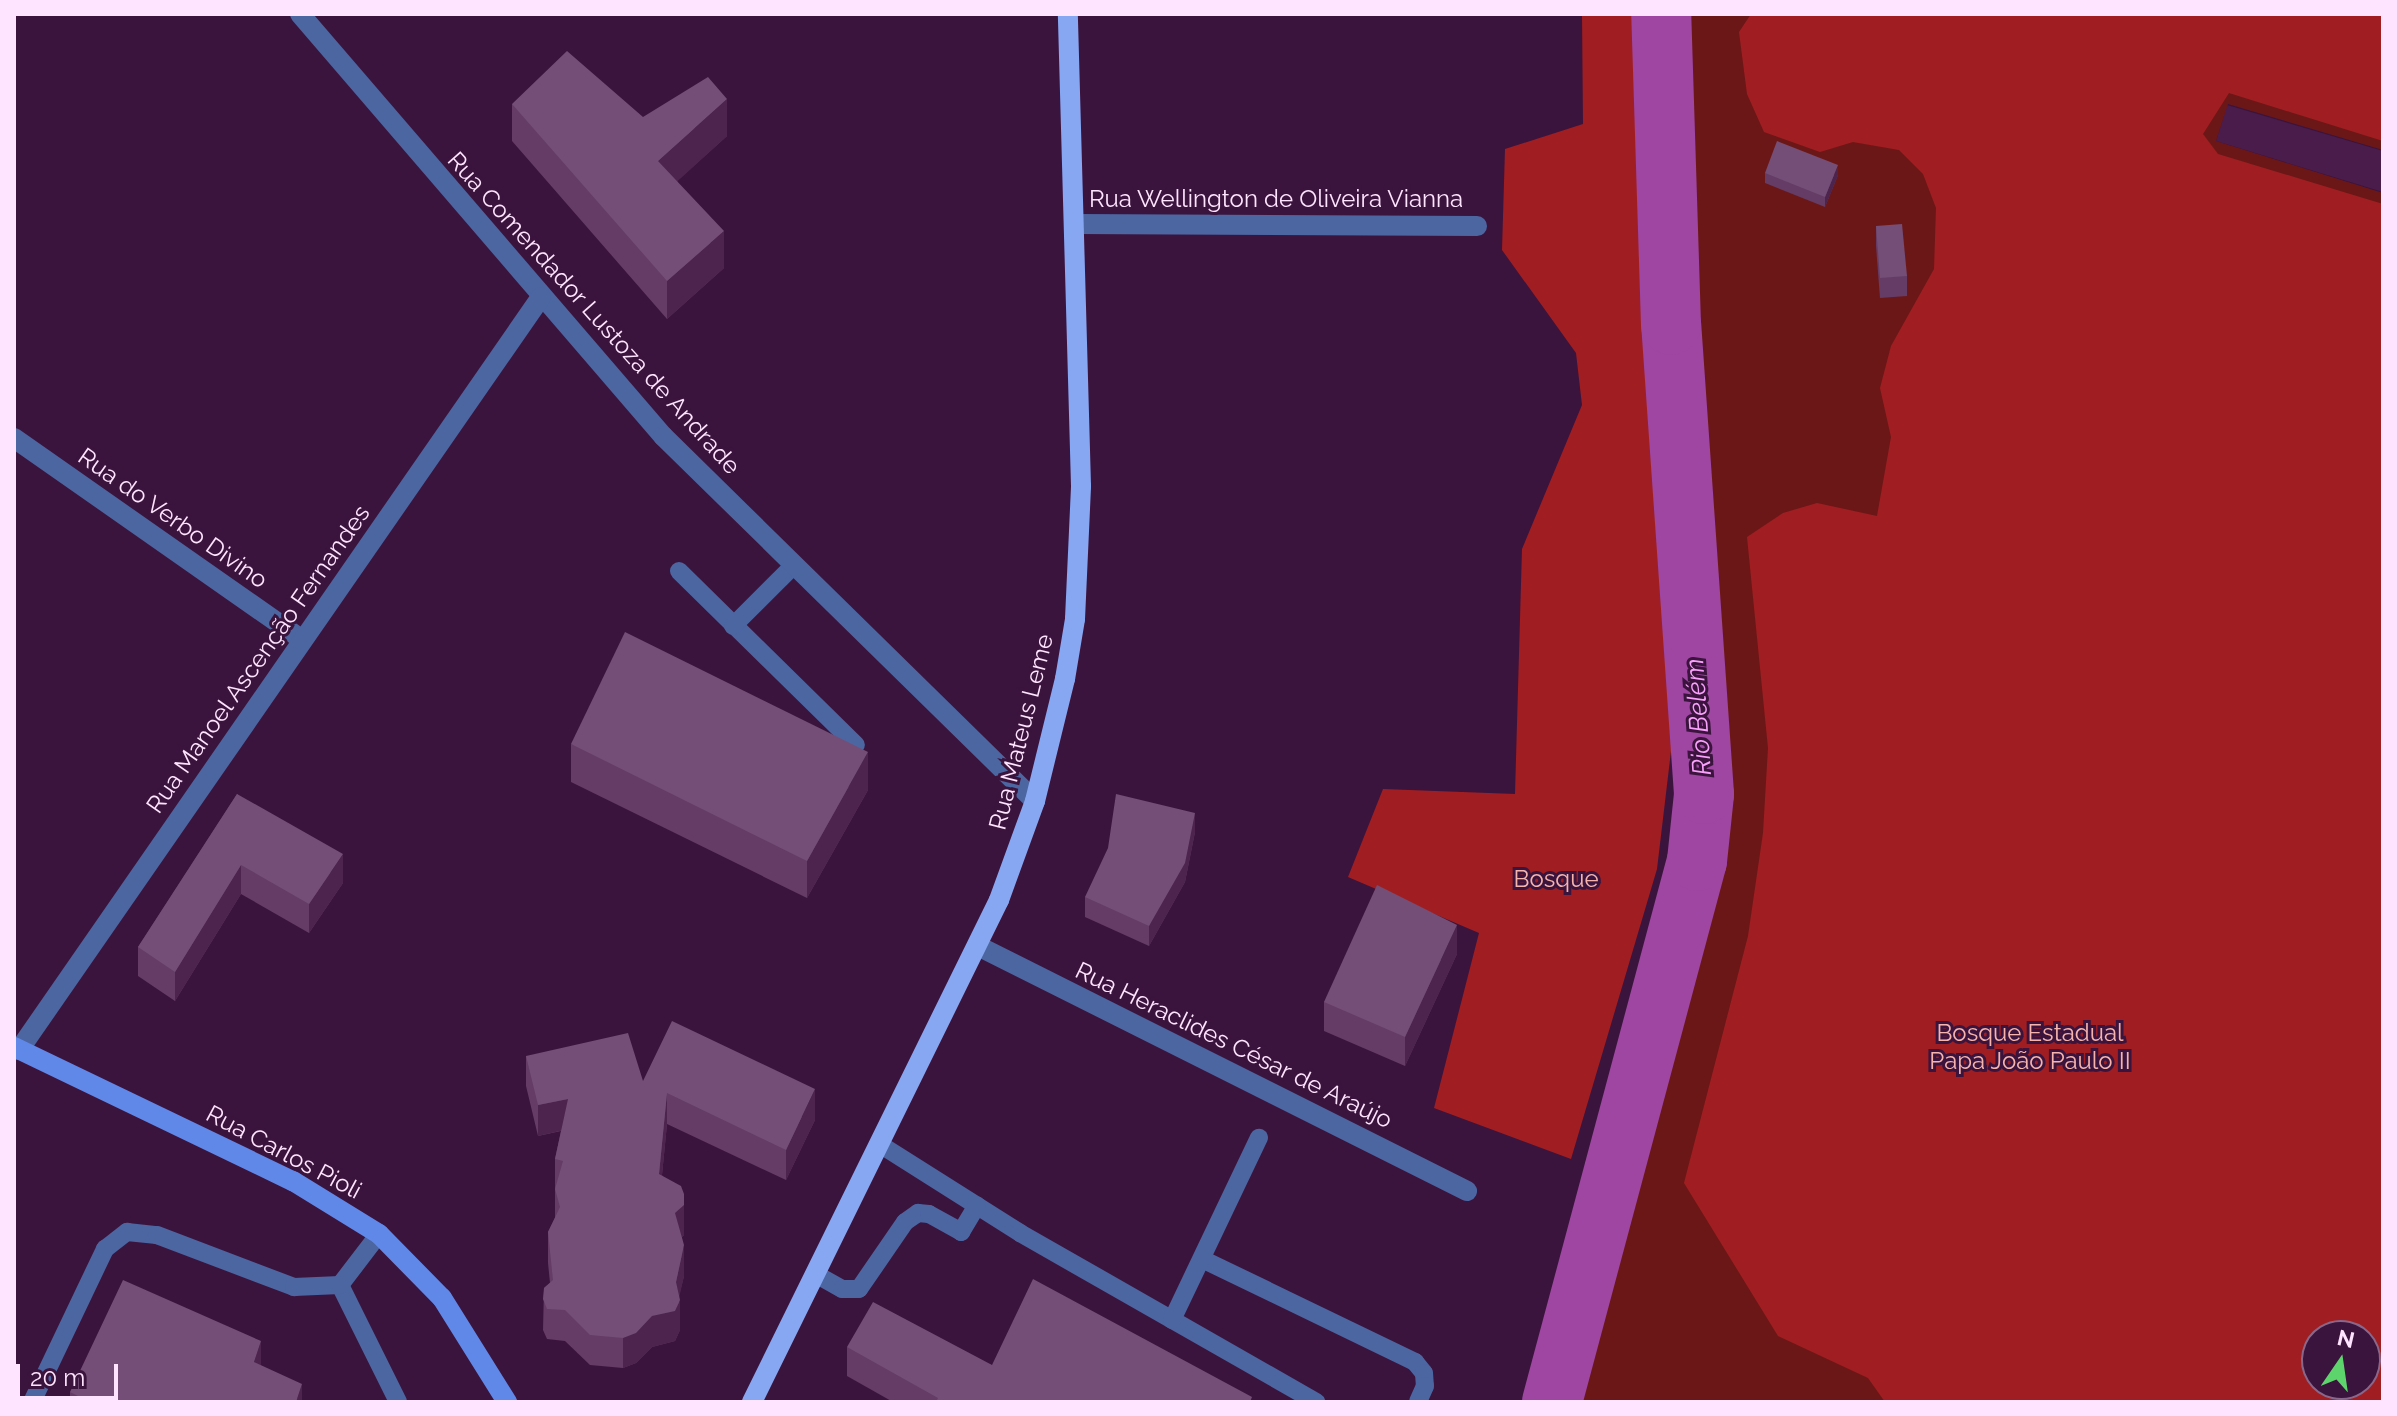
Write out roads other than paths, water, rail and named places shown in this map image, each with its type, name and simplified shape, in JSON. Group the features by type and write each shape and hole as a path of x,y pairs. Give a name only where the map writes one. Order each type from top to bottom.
{"main road":[{"name":"Rua Mateus Leme","path":"752,1402 978,946 1035,801 1065,679 1076,606 1081,486 1068,14"},
{"name":"Rua Carlos Pioli","path":"16,1053 293,1181 379,1234 442,1298 507,1402"}],"street":[{"name":"Rua Comendador Lustoza de Andrade","path":"300,14 663,436 792,567 1035,801"},
{"name":"Rua Wellington de Oliveira Vianna","path":"1075,224 1477,226"},
{"name":"Rua Manoel Ascenção Fernandes","path":"16,1053 541,297"},
{"name":"Rua do Verbo Divino","path":"14,438 302,640"},
{"name":"Rua Heraclides César de Araújo","path":"978,946 1467,1191"}],"lane":[{"path":"733,626 792,567"},
{"path":"679,571 856,745"},
{"path":"1172,1320 1259,1138"},
{"path":"881,1145 977,1205 1315,1402"},
{"path":"817,1275 842,1289 859,1289 905,1222 918,1213 961,1232 977,1205"},
{"path":"32,1402 105,1249 127,1232 157,1235 294,1287 340,1285"},
{"path":"340,1285 379,1234"},
{"path":"1202,1259 1415,1362 1424,1373 1425,1386 1418,1402"},
{"path":"340,1285 398,1402"}],"waterway":[{"name":"Rio Belém","path":"1552,1402 1697,861 1704,794 1671,325 1661,14"}],"park label":[{"name":"Bosque","path":"1556,879"},
{"name":"Bosque Estadual Papa João Paulo II","path":"2030,1047"}]}
